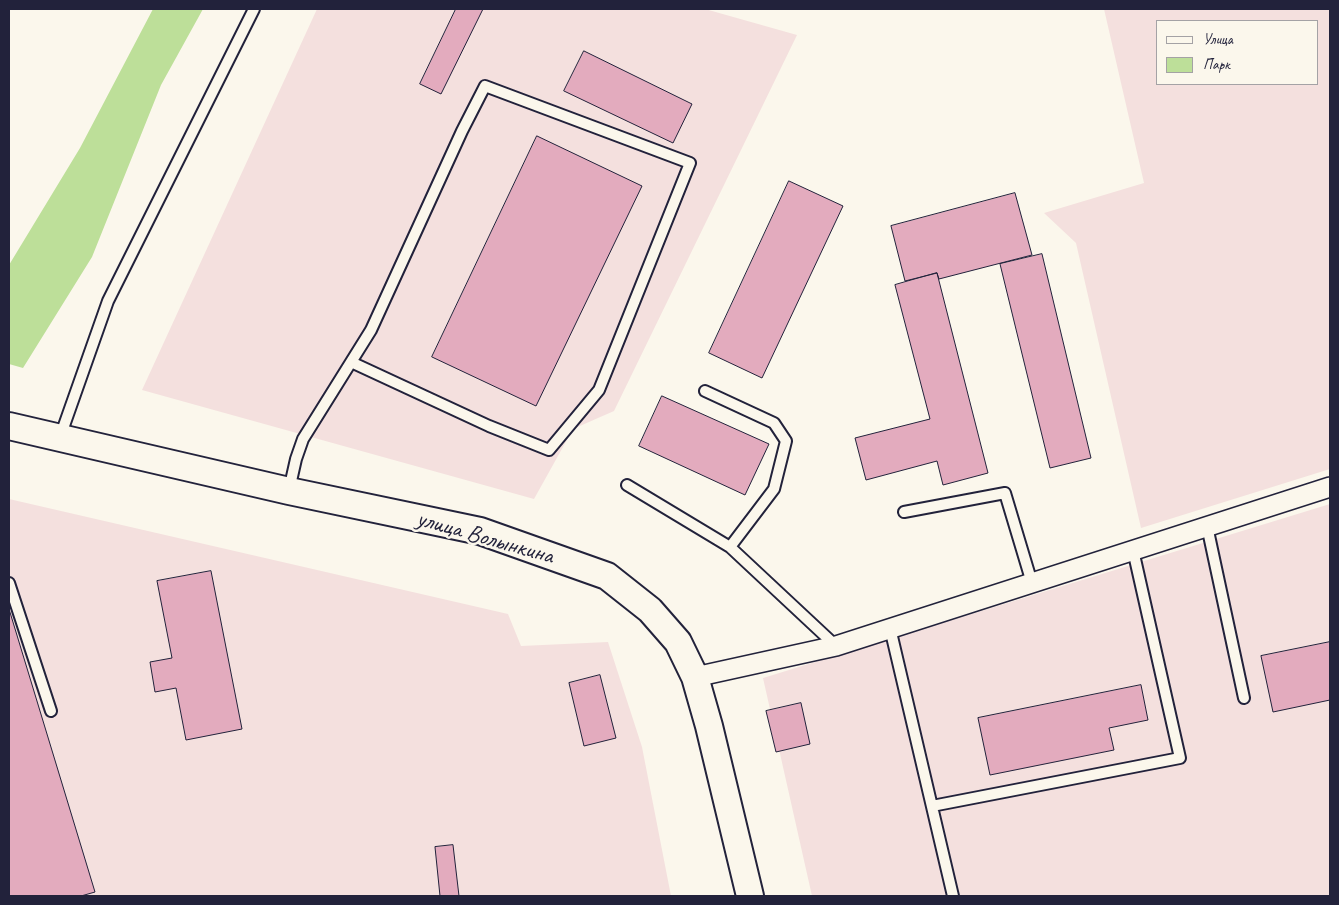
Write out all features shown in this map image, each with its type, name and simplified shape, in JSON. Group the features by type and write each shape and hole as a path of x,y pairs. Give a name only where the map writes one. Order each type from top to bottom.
{"street":[{"name":"улица Волынкина","path":"9,427 60,437 289,492 480,531 607,576 650,610 678,642 695,677 709,726 750,896"},
{"path":"695,677 836,646 1330,486"}],"lane":[{"path":"60,437 108,302 254,9"},
{"path":"289,492 296,459 303,438 370,330 485,86 690,163 599,390 549,450 489,426 351,362"},
{"path":"705,391 774,423 786,441 774,489 730,547"},
{"path":"627,485 730,547 836,646"},
{"path":"904,512 1005,493 1032,583"},
{"path":"1207,526 1244,698"},
{"path":"932,806 1180,758 1133,550"},
{"path":"9,583 51,712"},
{"path":"890,628 952,896"}],"shaded area":[{"path":"317,9 705,9 797,35 614,411 573,429 534,499 142,390"},
{"path":"1104,9 1330,9 1330,469 1141,528 1076,243 1044,213 1144,183"},
{"path":"9,499 508,614 521,646 608,642 642,747 671,896 9,896"},
{"path":"1330,504 1330,896 812,896 763,678"}],"green space":[{"path":"153,9 203,9 161,85 92,257 23,368 9,364 9,265 80,148"}],"building":[{"path":"456,9 483,9 441,94 420,84"},
{"path":"584,51 692,104 673,143 564,91"},
{"path":"537,136 642,186 536,406 432,357"},
{"path":"789,181 843,206 762,378 709,353"},
{"path":"1015,193 1032,255 939,279 937,273 905,281 891,226"},
{"path":"1042,254 1091,458 1050,468 1000,264"},
{"path":"937,273 988,473 943,485 937,461 866,480 855,438 930,419 895,285"},
{"path":"662,396 769,444 745,495 639,446"},
{"path":"211,571 242,729 186,740 176,688 155,692 150,662 172,658 157,581"},
{"path":"9,609 95,892 81,896 9,896"},
{"path":"1330,642 1330,700 1273,712 1261,656"},
{"path":"600,675 616,738 584,746 569,683"},
{"path":"1141,685 1148,720 1109,728 1114,750 990,775 978,718"},
{"path":"801,703 810,744 776,752 766,711"},
{"path":"453,845 459,896 440,896 435,847"}]}
